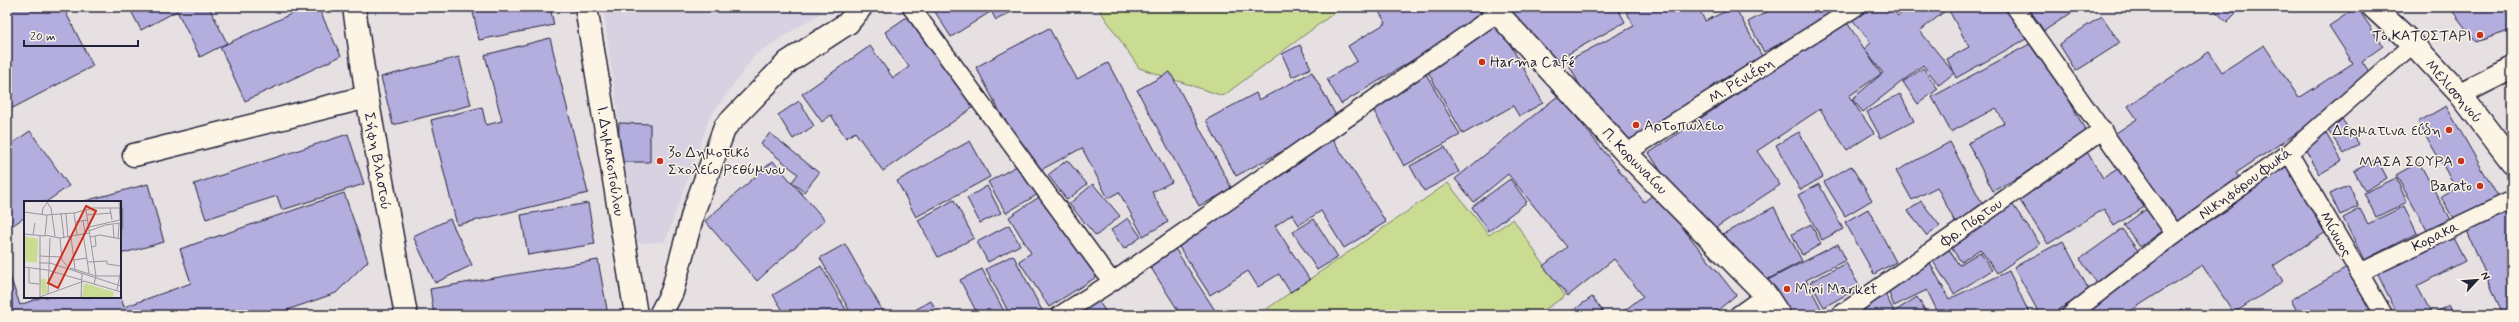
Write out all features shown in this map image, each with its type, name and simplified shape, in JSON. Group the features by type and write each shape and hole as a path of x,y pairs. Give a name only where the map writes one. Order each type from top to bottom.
{"street":[{"name":"Σήφη Βλαστού","path":"354,7 367,97 406,315"},
{"name":"Ι. Δημακοπούλου","path":"586,7 636,315"},
{"path":"660,315 672,292 694,210 725,127 788,62 848,23 862,7"},
{"name":"Μελισσηνού","path":"2373,7 2413,44 2460,94 2512,162"},
{"name":"Π. Κορωναίου","path":"1494,10 1626,153 1766,295 1779,315"},
{"path":"2460,94 2512,68"},
{"path":"134,155 367,97"}],"lane":[{"path":"912,7 1112,282"},
{"name":"Μ. Ρενιέρη","path":"1626,153 1856,7"},
{"path":"2015,7 2175,234"},
{"path":"1060,315 1112,282 1494,10"},
{"name":"Νικηφόρου Φωκά","path":"2070,315 2175,234 2289,153 2413,44"},
{"name":"Φρ. Πόρτου","path":"1840,315 2103,130"},
{"name":"Μίνωος","path":"2289,153 2384,315"},
{"name":"Κoρακα","path":"2359,273 2512,200"},
{"path":"1738,315 1766,295"}],"shaded area":[{"name":"3ο Δημοτικό Σχολείο Ρεθύμνου","path":"603,7 830,7 756,54 710,117 665,242 636,243"}],"green space":[{"path":"1102,7 1342,7 1223,96 1139,68 1099,9"},
{"path":"1448,183 1489,235 1513,219 1565,296 1537,315 1258,315"}],"building":[{"path":"7,7 63,7 93,66 7,111"},
{"path":"129,7 209,7 227,43 200,57 177,11 141,30"},
{"path":"306,7 318,7 341,56 245,101 220,47"},
{"path":"472,7 550,7 554,25 479,40"},
{"path":"932,7 987,7 990,12 951,37"},
{"path":"989,7 1021,7 996,20"},
{"path":"1376,7 1477,7 1483,17 1341,104 1327,79 1357,61 1348,46 1386,23"},
{"path":"1510,7 1617,7 1625,22 1543,68"},
{"path":"1628,7 1698,7 1705,21 1735,7 1763,58 1714,84 1718,90 1614,151 1567,61 1634,26 1625,9"},
{"path":"1776,7 1830,7 1834,15 1764,52 1748,22"},
{"path":"1871,7 1891,7 1898,16 1909,7 1950,7 1920,31 1954,73 1939,85 1923,65 1863,112 1852,99 1883,73 1864,49 1871,43 1851,18"},
{"path":"1947,7 2009,7 2026,39 1956,78 1947,59 1969,47"},
{"path":"2028,7 2080,7 2044,31"},
{"path":"2211,7 2242,7 2227,22"},
{"path":"2357,7 2383,46 2362,61 2375,81 2236,173 2241,180 2172,225 2113,135 2137,119 2128,106 2209,52 2222,72 2264,45 2299,98 2353,63 2329,26"},
{"path":"2512,7 2512,30 2476,42 2450,8"},
{"path":"911,14 975,106 883,171 855,132 846,138 831,115 822,122 802,94 870,46 893,78 909,67 885,32"},
{"path":"2102,16 2120,43 2076,71 2059,44"},
{"path":"1846,21 1881,74 1849,96 1874,133 1847,150 1820,109 1757,151 1780,185 1703,236 1649,153"},
{"path":"1498,23 1543,103 1519,116 1513,106 1463,134 1424,65"},
{"path":"1049,28 1077,79 1108,63 1172,182 1152,192 1168,222 1143,236 1119,192 1108,198 1082,148 1033,174 976,67"},
{"path":"550,38 588,193 457,225 431,120 482,107 486,125 502,121 485,55"},
{"path":"2037,40 2090,139 1993,191 1968,143 2004,123 1996,108 1951,132 1932,97"},
{"path":"1300,45 1311,68 1292,77 1282,54"},
{"path":"459,57 471,105 393,125 381,77"},
{"path":"1923,68 1938,89 1918,104 1903,82"},
{"path":"1170,72 1232,189 1199,206 1137,90"},
{"path":"1312,72 1339,121 1236,176 1206,120 1256,93 1259,100"},
{"path":"1425,72 1460,135 1404,166 1369,102"},
{"path":"1900,94 1914,121 1881,138 1867,112"},
{"path":"1559,95 1644,202 1655,193 1736,295 1712,315 1619,315 1643,296 1614,259 1568,296 1543,266 1567,247 1508,174 1474,202 1455,179"},
{"path":"799,101 814,126 793,139 778,115"},
{"path":"2446,106 2498,197 2455,222 2441,197 2456,188 2418,122"},
{"path":"2342,119 2359,144 2344,154 2327,129"},
{"path":"619,123 650,124 650,162 618,162"},
{"path":"2324,130 2342,161 2320,174 2302,144"},
{"path":"30,131 69,186 47,201 24,201 24,218 13,225 7,216 7,147"},
{"path":"1799,132 1823,177 1800,190 1776,145"},
{"path":"770,133 819,173 804,192 792,182 798,174 761,144"},
{"path":"348,134 364,184 282,210 277,196 206,219 194,184"},
{"path":"1330,135 1386,222 1344,248 1321,211 1299,225 1292,214 1275,226 1310,280 1290,292 1279,274 1258,287 1248,271 1210,295 1172,236"},
{"path":"970,141 990,177 916,217 897,181"},
{"path":"1950,142 1984,207 1955,222 1937,187 1912,200 1896,171"},
{"path":"1445,147 1459,172 1424,191 1410,166"},
{"path":"2087,152 2103,178 2121,167 2146,206 2114,226 2104,209 2048,244 2017,196"},
{"path":"2377,159 2387,178 2365,191 2354,171"},
{"path":"1067,160 1087,184 1067,200 1048,175"},
{"path":"773,161 825,220 757,281 705,221"},
{"path":"2287,162 2331,229 2273,266 2283,281 2234,313 2202,265 2124,315 2063,315 2232,207 2227,201"},
{"path":"2419,162 2450,220 2428,232 2396,175"},
{"path":"1022,163 1040,193 1006,213 988,182"},
{"path":"1851,166 1872,200 1845,216 1824,182"},
{"path":"2396,178 2407,202 2376,217 2364,193"},
{"path":"1510,179 1527,202 1489,231 1472,207"},
{"path":"148,184 164,242 121,254 121,201 85,201"},
{"path":"1093,184 1120,216 1096,236 1069,204"},
{"path":"1819,184 1843,229 1822,240 1798,195"},
{"path":"2349,185 2359,207 2340,215 2330,194"},
{"path":"987,186 1001,213 980,223 967,198"},
{"path":"1048,191 1101,274 1049,307 1019,261 1031,253 1009,217"},
{"path":"344,193 368,261 336,293 287,310 288,315 7,315 7,268 20,305 39,298 121,298 124,307 191,283 180,249"},
{"path":"954,200 974,238 938,257 918,220"},
{"path":"1921,201 1940,226 1927,236 1908,211"},
{"path":"2010,201 2040,244 1997,273 1980,249 1961,262 1948,243"},
{"path":"588,203 595,244 528,255 521,215"},
{"path":"2404,206 2417,233 2364,260 2343,218 2360,209 2368,224"},
{"path":"1774,207 1802,261 1746,291 1717,237"},
{"path":"2512,207 2512,315 2503,315 2465,226"},
{"path":"2148,208 2164,230 2140,247 2124,225"},
{"path":"1868,209 1896,262 1874,274 1845,222"},
{"path":"1128,218 1141,237 1124,249 1111,230"},
{"path":"450,219 472,265 435,283 413,236"},
{"path":"1314,219 1338,257 1317,270 1293,232"},
{"path":"1811,224 1821,244 1802,255 1792,234"},
{"path":"1009,225 1020,245 988,262 977,242"},
{"path":"2122,229 2139,252 2096,282 2080,259"},
{"path":"2451,234 2465,261 2417,286 2432,314 2449,305 2454,315 2398,315 2377,273"},
{"path":"2063,241 2090,292 2049,315 2040,315 2014,267"},
{"path":"845,244 885,315 852,315 820,258"},
{"path":"1838,244 1846,260 1806,280 1824,314 1776,315 1760,284"},
{"path":"1946,245 1959,265 1980,252 1992,270 1954,294 1929,255"},
{"path":"1174,247 1218,315 1181,315 1148,263"},
{"path":"1013,255 1044,314 1010,315 986,269"},
{"path":"1928,259 1949,299 2009,271 2030,315 1939,315 1927,290 1894,306 1887,288"},
{"path":"598,260 608,315 434,315 430,289"},
{"path":"1846,263 1860,287 1824,307 1810,282"},
{"path":"2352,265 2380,315 2299,315 2291,300"},
{"path":"821,266 849,315 809,315 805,308 795,315 786,315 773,295"},
{"path":"982,269 1006,315 978,315 960,280"},
{"path":"1881,287 1894,311 1887,315 1839,315"},
{"path":"1095,296 1108,315 1068,315"},
{"path":"1592,297 1606,315 1568,314"},
{"path":"1917,297 1928,315 1889,315"},
{"path":"931,301 938,315 906,315"},
{"path":"2182,309 2185,315 2169,315"}],"place":[{"name":"Το ΚΑΤΟΣΤΑΡΙ","path":"2480,35"},
{"name":"Harma Café","path":"1482,62"},
{"name":"Αρτοπωλειο","path":"1636,125"},
{"name":"Δερματινα είδη","path":"2449,130"},
{"name":"3ο Δημοτικό Σχολείο Ρεθύμνου","path":"660,161"},
{"name":"ΜΑΣΑ ΣΟΥΡΑ","path":"2461,161"},
{"name":"Barato","path":"2480,186"},
{"name":"Mini Market","path":"1787,289"}]}
